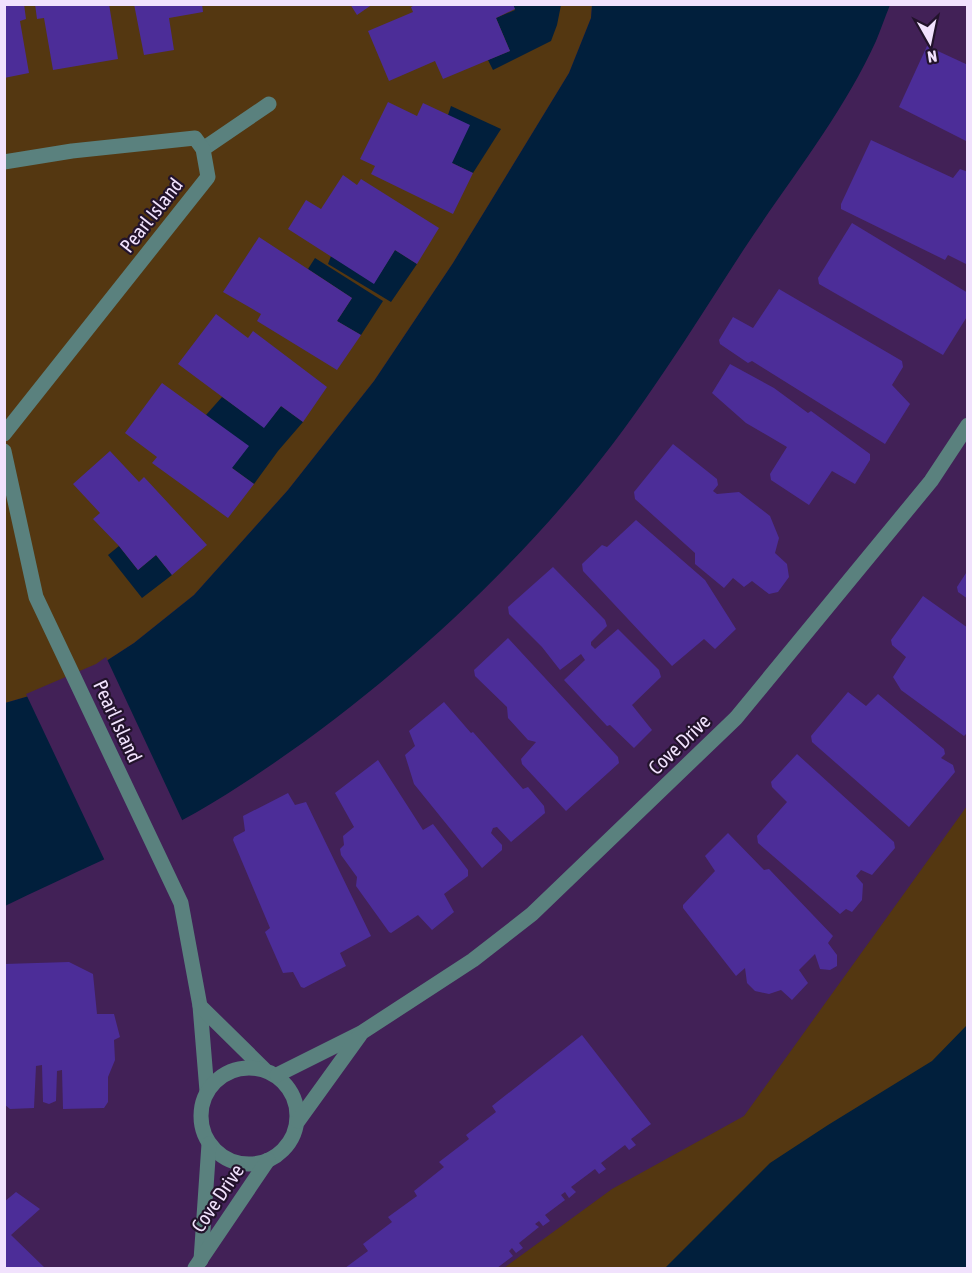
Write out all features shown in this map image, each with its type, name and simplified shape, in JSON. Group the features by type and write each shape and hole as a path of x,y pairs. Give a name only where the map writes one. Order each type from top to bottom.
{"street":[{"path":"4,162 72,151 195,138 203,149 268,104"},
{"name":"Pearl Island","path":"4,434 208,177 203,149"},
{"name":"Cove Drive","path":"270,1072 362,1033 473,960 532,914 736,718 931,481 968,425"},
{"name":"Pearl Island","path":"4,451 36,597 181,903 200,1006 207,1090"},
{"path":"200,1006 289,1087 297,1104 298,1121 293,1137 283,1151 268,1161 252,1164 236,1163 221,1155 209,1144 201,1126 201,1108 207,1090 218,1078 232,1070 248,1067 270,1072"},
{"name":"Cove Drive","path":"298,1121 362,1033"},
{"name":"Cove Drive","path":"198,1264 209,1144"},
{"name":"Cove Drive","path":"198,1264 268,1161"}],"shaded area":[{"path":"5,5 592,5 591,18 569,73 453,263 374,381 288,490 194,595 134,643 97,667 36,694 5,703"},
{"path":"967,806 967,1268 504,1268 612,1189 744,1116"}],"water":[{"path":"513,5 561,5 551,41 493,70 488,60 510,51 496,18 515,10"},
{"path":"592,5 890,5 876,41 848,95 646,399 581,484 497,576 451,621 353,705 249,779 197,812 150,837 5,906 5,703 36,694 97,667 134,643 194,595 288,490 374,381 453,263 569,73 591,18"},
{"path":"451,106 501,129 473,173 452,163 448,115"},
{"path":"395,250 417,264 391,302 328,264 331,256 374,283"},
{"path":"315,258 383,301 361,335 337,321 352,298 308,269"},
{"path":"222,397 264,427 281,406 303,422 254,484 232,468 206,415"},
{"path":"119,546 138,570 156,555 172,575 142,598 108,555"},
{"path":"967,1025 967,1268 665,1268 770,1163 932,1061"}],"pier":[{"path":"106,657 183,822 105,861 26,694 96,664"}],"building":[{"path":"4,4 24,4 26,19 20,21 29,73 4,78"},
{"path":"35,4 109,4 118,59 53,70 44,18 37,19"},
{"path":"134,4 202,4 203,12 169,18 174,50 144,55"},
{"path":"350,4 373,4 357,15"},
{"path":"417,4 513,4 515,9 496,18 510,51 443,79 435,61 389,81 368,31 413,12 411,7"},
{"path":"927,46 968,65 968,142 899,107"},
{"path":"388,102 417,116 423,103 470,125 452,163 473,173 453,214 371,174 375,166 360,159"},
{"path":"871,140 953,178 960,169 968,172 968,265 948,255 945,260 841,209 841,204"},
{"path":"343,175 357,185 361,179 439,228 417,264 395,250 374,284 288,229 306,200 321,209"},
{"path":"852,223 968,293 968,315 943,355 819,284 818,278"},
{"path":"259,237 352,298 337,321 361,335 337,370 257,321 261,314 223,292"},
{"path":"779,289 902,361 903,367 892,385 910,404 885,444 752,361 748,363 720,344 719,340 733,317 753,328"},
{"path":"216,314 248,338 253,331 327,387 303,422 281,406 264,428 178,364"},
{"path":"730,364 774,388 808,413 811,411 870,454 870,460 855,484 832,471 809,505 771,480 770,474 787,447 746,423 712,393"},
{"path":"162,383 249,446 232,468 254,484 228,518 152,463 157,457 125,433"},
{"path":"673,444 717,479 718,485 713,491 717,494 739,492 770,516 779,538 775,553 787,564 789,577 778,592 769,594 752,581 744,587 733,578 724,588 695,564 695,553 635,499 634,492"},
{"path":"110,451 139,482 144,477 207,545 172,575 156,555 138,570 93,519 100,513 73,484"},
{"path":"636,520 705,580 736,629 715,649 704,639 672,666 583,571 582,564 602,545 607,547"},
{"path":"553,567 605,620 607,626 591,642 595,649 618,629 659,670 661,677 632,705 652,730 634,748 610,725 607,726 564,680 585,660 581,654 560,670 542,647 509,614 508,607"},
{"path":"968,570 968,599 958,592 957,587"},
{"path":"923,596 968,628 968,732 964,736 901,690 893,677 906,657 892,645 891,640"},
{"path":"508,638 618,757 619,763 566,811 522,764 521,759 536,742 528,740 508,718 507,707 475,676 474,670"},
{"path":"848,692 866,706 878,694 944,749 945,754 941,758 953,765 955,772 909,827 812,742 811,736"},
{"path":"444,702 523,789 528,787 544,806 545,813 511,842 497,827 493,828 491,833 502,845 502,850 482,868 414,784 405,755 415,746 409,731"},
{"path":"797,754 894,842 895,848 872,875 861,870 856,876 863,884 862,900 852,912 846,909 840,914 758,843 757,836 787,802 772,787 771,782"},
{"path":"378,760 423,830 433,824 468,870 468,876 444,894 454,912 432,930 418,915 391,933 389,932 356,886 357,877 341,855 340,849 344,845 343,836 354,827 335,793"},
{"path":"288,793 295,805 306,802 371,936 340,953 346,966 304,988 301,987 293,972 283,973 265,932 270,928 233,840 245,831 243,816"},
{"path":"728,833 764,870 769,869 833,936 828,943 837,955 837,966 830,970 820,969 815,954 799,970 808,983 792,1000 781,990 769,994 755,991 747,983 745,968 736,976 683,908 683,905 715,871 705,856"},
{"path":"69,962 93,974 97,1014 114,1014 120,1037 114,1040 115,1060 108,1077 108,1102 104,1108 63,1109 62,1070 57,1071 56,1101 49,1104 43,1102 42,1065 36,1066 34,1108 10,1109 4,1104 4,964"},
{"path":"582,1035 651,1124 631,1139 636,1145 629,1150 625,1145 601,1163 606,1169 599,1174 595,1169 571,1187 576,1192 569,1198 565,1192 561,1195 565,1200 545,1215 550,1221 543,1226 539,1221 535,1224 539,1227 519,1243 523,1248 516,1253 512,1248 509,1251 513,1256 497,1268 345,1268 368,1251 363,1244 392,1222 388,1217 417,1196 414,1191 444,1167 439,1162 469,1139 466,1135 496,1112 492,1106"},
{"path":"16,1192 40,1209 11,1235 45,1268 4,1268 4,1202"}]}
